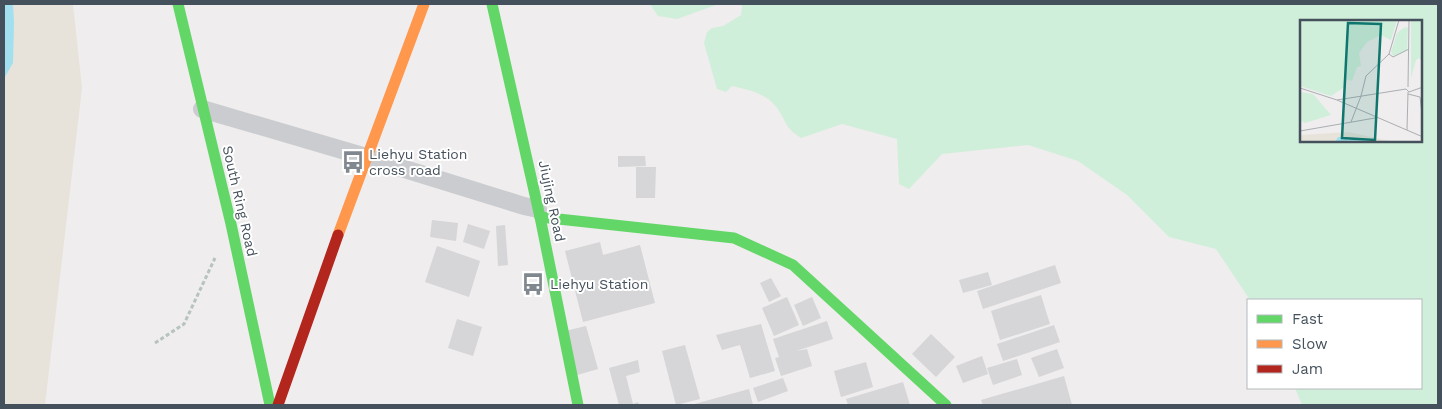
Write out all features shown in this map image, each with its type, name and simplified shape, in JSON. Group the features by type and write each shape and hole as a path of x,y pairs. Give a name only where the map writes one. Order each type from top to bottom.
{"street":[{"name":"South Ring Road","path":"178,4 270,405"},
{"path":"278,405 366,157 424,4"},
{"name":"Jiujing Road","path":"492,4 539,213 578,405"},
{"path":"202,110 366,157 524,206 539,213 734,238 793,265 946,405"}],"path":[{"path":"155,343 184,324 216,256"}],"green space":[{"path":"650,4 719,4 677,19 658,16"},
{"path":"740,4 1438,4 1438,405 1302,405 1295,389 1422,389 1422,299 1249,299 1216,249 1169,237 1127,195 1078,161 1028,145 942,154 909,189 899,184 897,139 842,124 801,138 790,129 770,100 752,91 732,86 726,92 717,89 704,43 707,32 712,28 723,26 741,15 742,6"}],"sand":[{"path":"4,4 73,4 82,88 45,405 4,405"}],"water":[{"path":"4,4 13,4 14,22 13,63 5,77"}],"building":[{"path":"618,156 645,156 646,166 618,167"},
{"path":"636,167 656,167 655,198 636,198"},
{"path":"432,220 458,223 456,241 430,237"},
{"path":"468,224 490,231 484,249 463,242"},
{"path":"505,225 508,265 498,266 496,226"},
{"path":"600,242 603,255 640,245 655,303 583,322 565,251"},
{"path":"437,246 480,261 469,297 425,282"},
{"path":"1055,265 1061,283 983,309 977,291"},
{"path":"988,272 992,285 963,293 959,280"},
{"path":"771,278 781,296 769,302 760,283"},
{"path":"1041,295 1050,324 1000,340 991,311"},
{"path":"787,297 799,325 774,336 762,308"},
{"path":"812,297 821,318 803,326 794,305"},
{"path":"457,319 482,327 473,356 448,348"},
{"path":"827,321 833,339 796,351 807,349 812,366 781,376 775,358 779,357 773,339"},
{"path":"761,324 775,371 750,378 740,345 722,350 716,335"},
{"path":"1054,325 1060,342 1003,361 997,344"},
{"path":"586,326 598,369 577,375 565,331"},
{"path":"931,334 955,357 936,377 912,354"},
{"path":"685,345 700,399 676,405 662,351"},
{"path":"1057,349 1064,368 1039,377 1031,358"},
{"path":"982,356 988,374 963,383 956,366"},
{"path":"1017,359 1022,375 993,385 987,368"},
{"path":"638,360 640,372 626,376 633,404 638,402 639,405 619,405 609,368"},
{"path":"866,362 873,387 841,397 834,371"},
{"path":"1064,376 1072,405 983,405 981,400"},
{"path":"783,378 788,391 758,402 753,388"},
{"path":"903,382 910,405 848,405 846,399"},
{"path":"749,389 753,405 691,405"}],"traffic: fast":[{"path":"178,4 231,224 270,405"},
{"path":"492,4 540,217 578,405"},
{"path":"540,217 734,238 793,265 946,405"}],"traffic: slow":[{"path":"338,235 424,4"}],"traffic: jam":[{"path":"278,405 338,235"}],"place":[{"name":"Liehyu Station cross road","path":"353,162"},
{"name":"Liehyu Station","path":"533,284"}]}
